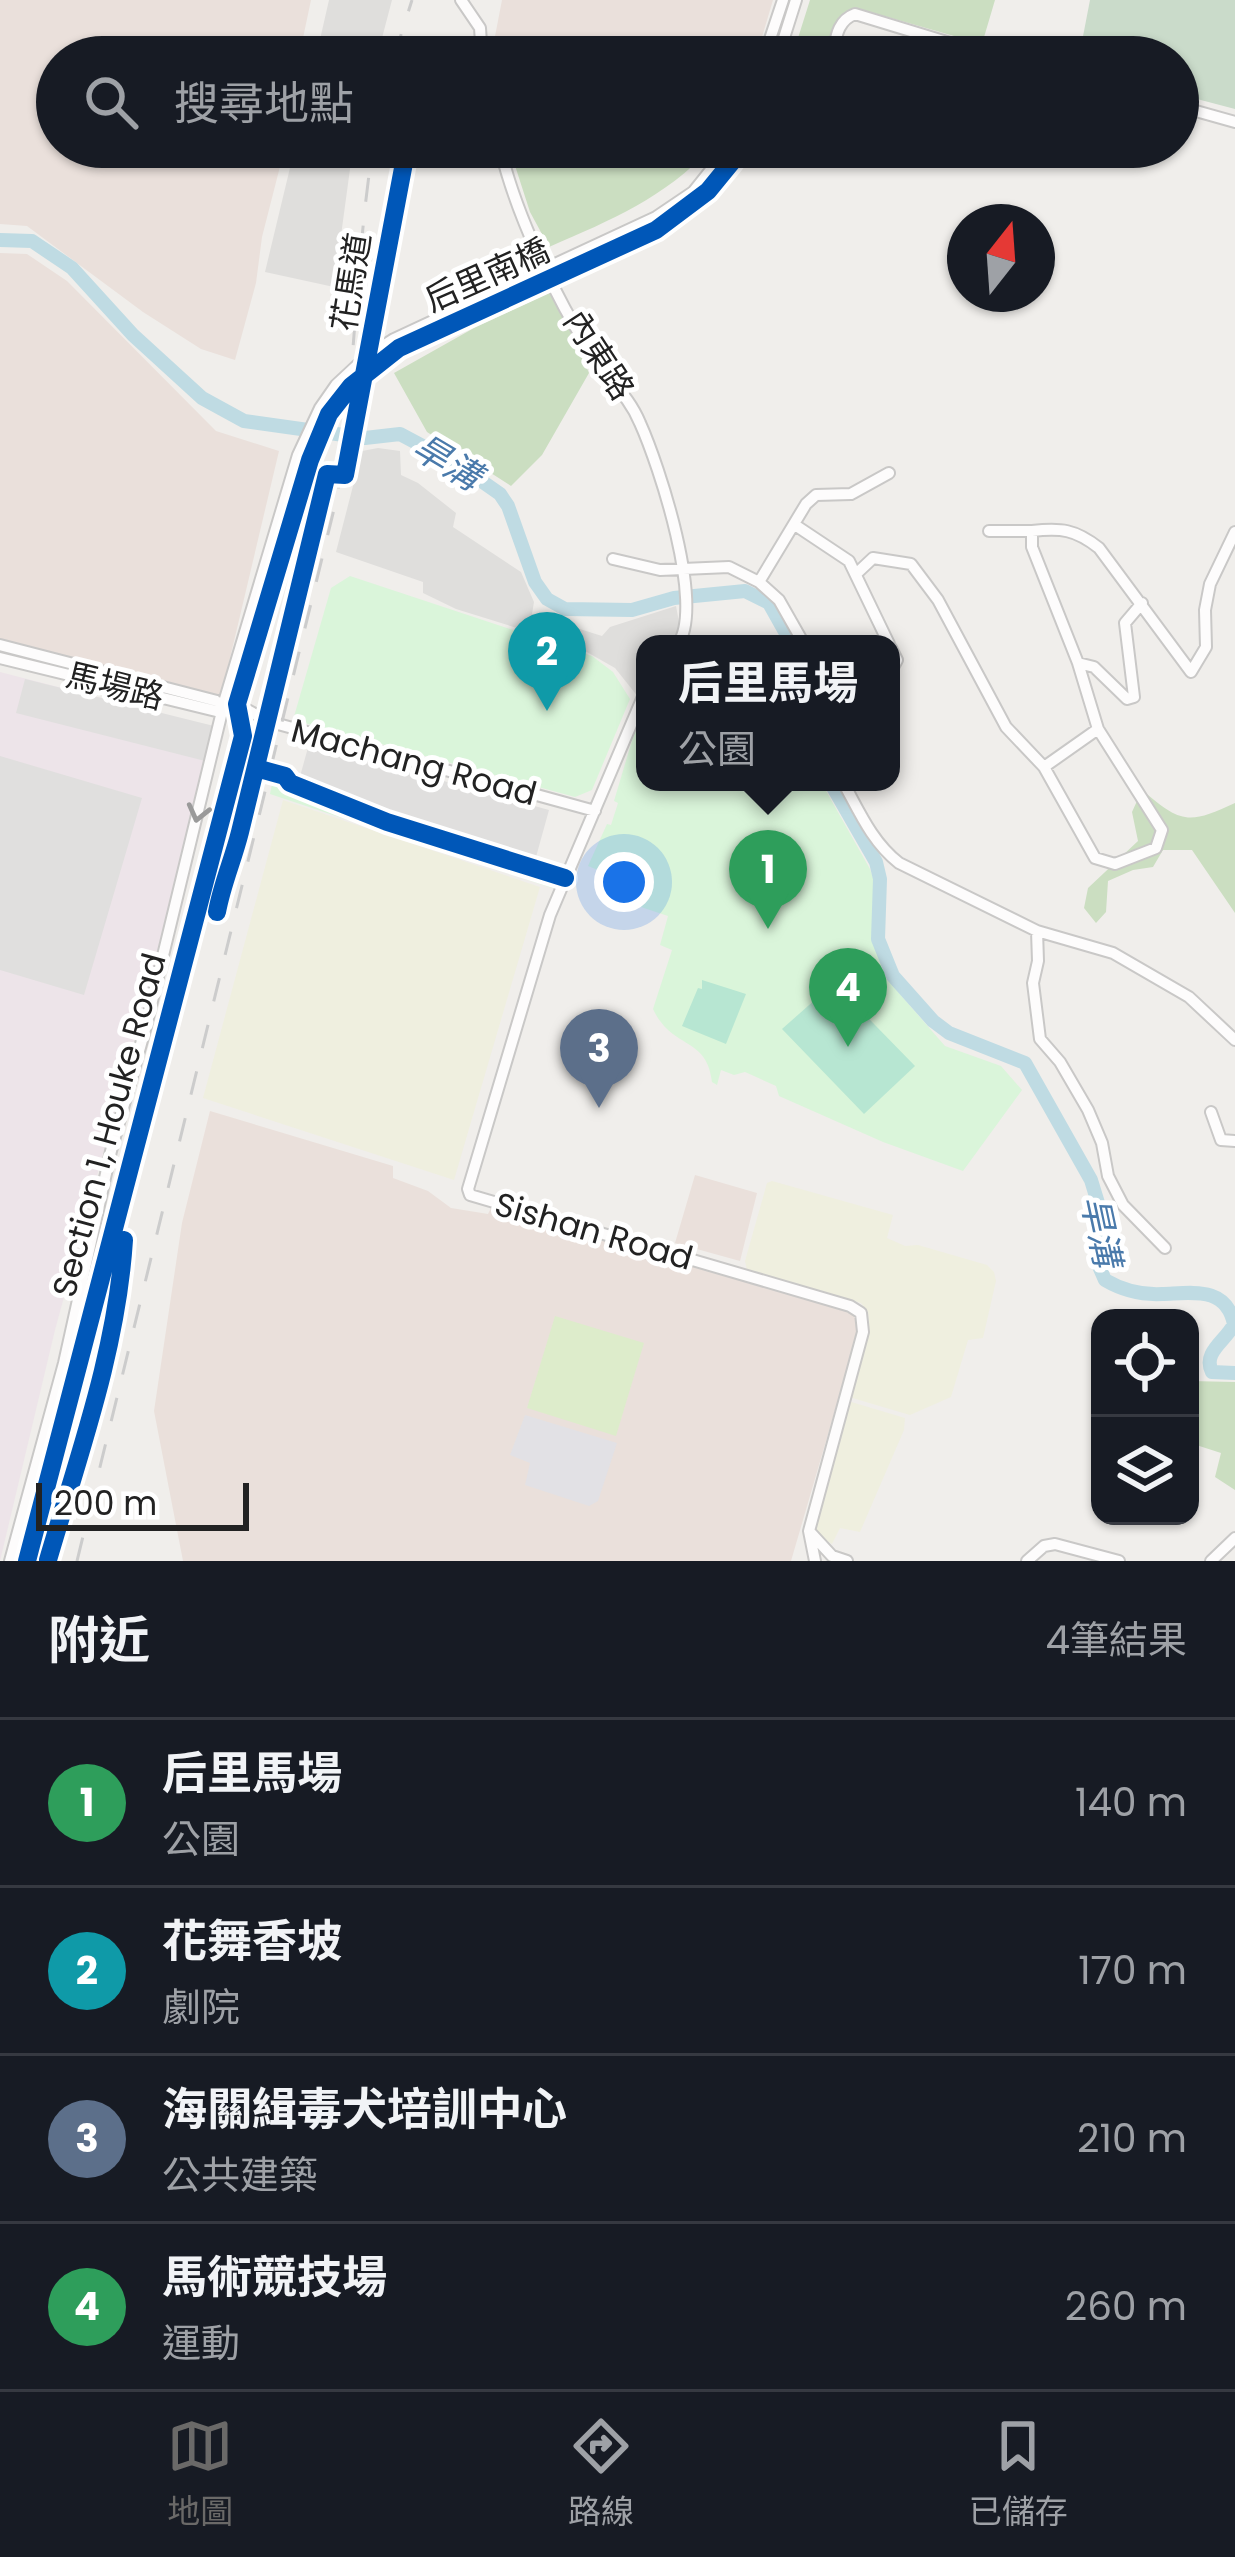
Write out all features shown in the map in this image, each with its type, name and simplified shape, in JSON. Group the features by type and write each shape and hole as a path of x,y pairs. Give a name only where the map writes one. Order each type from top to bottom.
{"street":[{"path":"460,0 481,36"},
{"path":"771,36 782,0"},
{"path":"785,36 796,0"},
{"path":"837,36 847,17 855,14 927,36"},
{"path":"1199,112 1235,122"},
{"name":"內東路","path":"505,168 546,267 594,358 616,382 641,424 672,513 683,586 683,635"},
{"name":"后里南橋","path":"231,701 298,454 336,385 394,339 656,218 693,192 712,168"},
{"name":"后里南橋","path":"231,701 310,460 329,414 351,386 399,348 656,230 692,206 725,168"},
{"path":"759,582 806,504 816,496 851,494 889,473"},
{"path":"795,525 849,560 885,635"},
{"path":"989,531 1064,528 1080,532 1099,548 1191,672 1206,647 1204,610 1210,584 1235,532"},
{"path":"856,574 873,558 910,564 938,600 1006,727 1044,766 1095,858 1115,864 1156,848 1162,830 1098,728 1032,548 1032,532"},
{"path":"613,559 659,570 729,567 759,582 779,600 799,635"},
{"path":"1078,663 1094,667 1127,699 1134,697 1125,623 1142,604"},
{"name":"馬場路","path":"0,645 231,701"},
{"name":"馬場路","path":"0,658 216,711 231,701"},
{"name":"Section 1, Houke Road","path":"27,1561 243,736 231,701"},
{"name":"Section 1, Houke Road","path":"10,1561 231,701"},
{"name":"Machang Road","path":"231,701 267,722 595,811"},
{"path":"595,811 636,713"},
{"path":"1044,766 1098,728"},
{"path":"243,736 262,740"},
{"path":"848,791 872,835 898,863 1036,931 1097,946 1129,962 1189,997 1235,1040"},
{"name":"Sishan Road","path":"595,811 544,933 468,1189 470,1195 861,1313 863,1332 809,1531 815,1561"},
{"path":"1036,931 1038,961 1033,983 1040,1040 1060,1062 1088,1110 1102,1143 1108,1176 1123,1205 1165,1248"},
{"path":"1211,1112 1221,1140 1235,1141"},
{"path":"809,1531 832,1556 847,1561"},
{"path":"1211,1561 1235,1538"},
{"path":"1027,1561 1044,1546 1055,1544 1120,1561"}],"shaded area":[{"path":"0,0 311,0 303,36 36,36 36,168 280,168 235,360 201,349 143,312 27,226 0,224"},
{"path":"329,0 392,0 383,36 321,36"},
{"path":"502,0 773,0 762,36 495,36"},
{"path":"290,168 350,168 334,287 265,272"},
{"path":"0,253 27,254 67,281 216,431 279,451 221,696 0,641"},
{"path":"362,451 400,451 401,475 456,513 453,527 521,572 534,602 532,614 602,636 610,627 676,606 681,633 636,635 636,694 615,668 578,647 456,609 423,593 423,582 336,552"},
{"path":"0,672 217,728 222,739 194,840 177,882 55,1330 0,1561"},
{"path":"25,679 222,728 213,763 16,713"},
{"path":"309,744 549,810 536,857 406,821 299,780"},
{"path":"0,756 142,798 84,995 0,970"},
{"path":"210,1111 393,1166 393,1178 428,1191 451,1208 488,1214 492,1206 852,1311 859,1328 791,1561 183,1561 154,1411 182,1223"},
{"path":"695,1175 757,1193 740,1261 675,1243"},
{"path":"525,1415 617,1443 598,1501 589,1506 525,1485 530,1463 510,1455"}],"green space":[{"path":"810,0 995,0 984,36 954,36 856,8 844,14 837,36 799,36"},
{"path":"1090,0 1235,0 1235,109 1199,100 1199,36 1083,36"},
{"path":"516,168 690,168 616,217 549,247 530,212"},
{"path":"553,291 589,373 542,455 511,486 427,432 394,373"},
{"path":"350,576 592,656 613,672 630,699 592,790 575,797 293,720 331,588"},
{"path":"636,727 636,791 826,791 870,869 874,881 872,940 898,992 945,1046 1001,1066 1022,1090 963,1171 779,1096 776,1086 745,1072 734,1075 721,1070 717,1085 712,1082 703,1057 670,1031 653,1009 672,950 660,945 668,916 617,899 605,873 588,866 607,824 611,825 618,803 614,801"},
{"path":"275,769 288,773 293,781 394,821 561,871 555,889 270,794"},
{"path":"1142,790 1166,809 1186,817 1235,803 1235,913 1192,850 1163,850 1153,867 1108,881 1106,912 1096,923 1084,908 1088,888 1138,841 1132,812"},
{"path":"283,800 540,887 454,1180 203,1098"},
{"path":"702,980 746,994 726,1044 682,1026"},
{"path":"834,983 915,1066 864,1114 782,1029"},
{"path":"767,1183 893,1215 887,1238 987,1265 994,1272 983,1338 968,1340 951,1397 910,1415 849,1397 869,1323 861,1303 747,1270 745,1261"},
{"path":"555,1316 644,1343 616,1436 527,1408"},
{"path":"1199,1381 1235,1382 1235,1490 1215,1477 1221,1453 1199,1446"},
{"path":"848,1401 905,1418 904,1430 860,1532 840,1528 832,1544 811,1531"}],"waterway":[{"name":"旱溝","path":"0,240 32,241 72,268 133,335 202,398 244,421 365,438 400,434 460,466 500,494 535,582 547,599 565,609 632,610 674,598 745,591 769,603 787,635"},
{"name":"旱溝","path":"835,791 876,862 878,939 893,976 949,1033 1025,1063 1091,1180 1102,1216 1098,1264 1105,1280 1140,1293 1207,1294 1224,1303 1234,1324 1212,1353 1210,1365 1212,1372 1235,1373"}],"railway":[{"path":"401,36 412,0"},
{"path":"77,1561 337,497 370,168"}],"cycle path":[{"name":"花馬道","path":"217,912 327,474 345,475 403,168"},
{"path":"27,1561 243,736 237,704 310,460 329,414 351,386 399,348 656,230 708,191 727,168"},
{"path":"256,768 285,776 290,783 387,822 565,878"},
{"path":"48,1560 105,1362 124,1240"}],"place":[{"name":"花舞香坡","path":"547,711"},
{"name":"后里馬場","path":"768,929"},
{"name":"馬術競技場","path":"848,1047"},
{"name":"海關緝毒犬培訓中心","path":"599,1108"}]}
